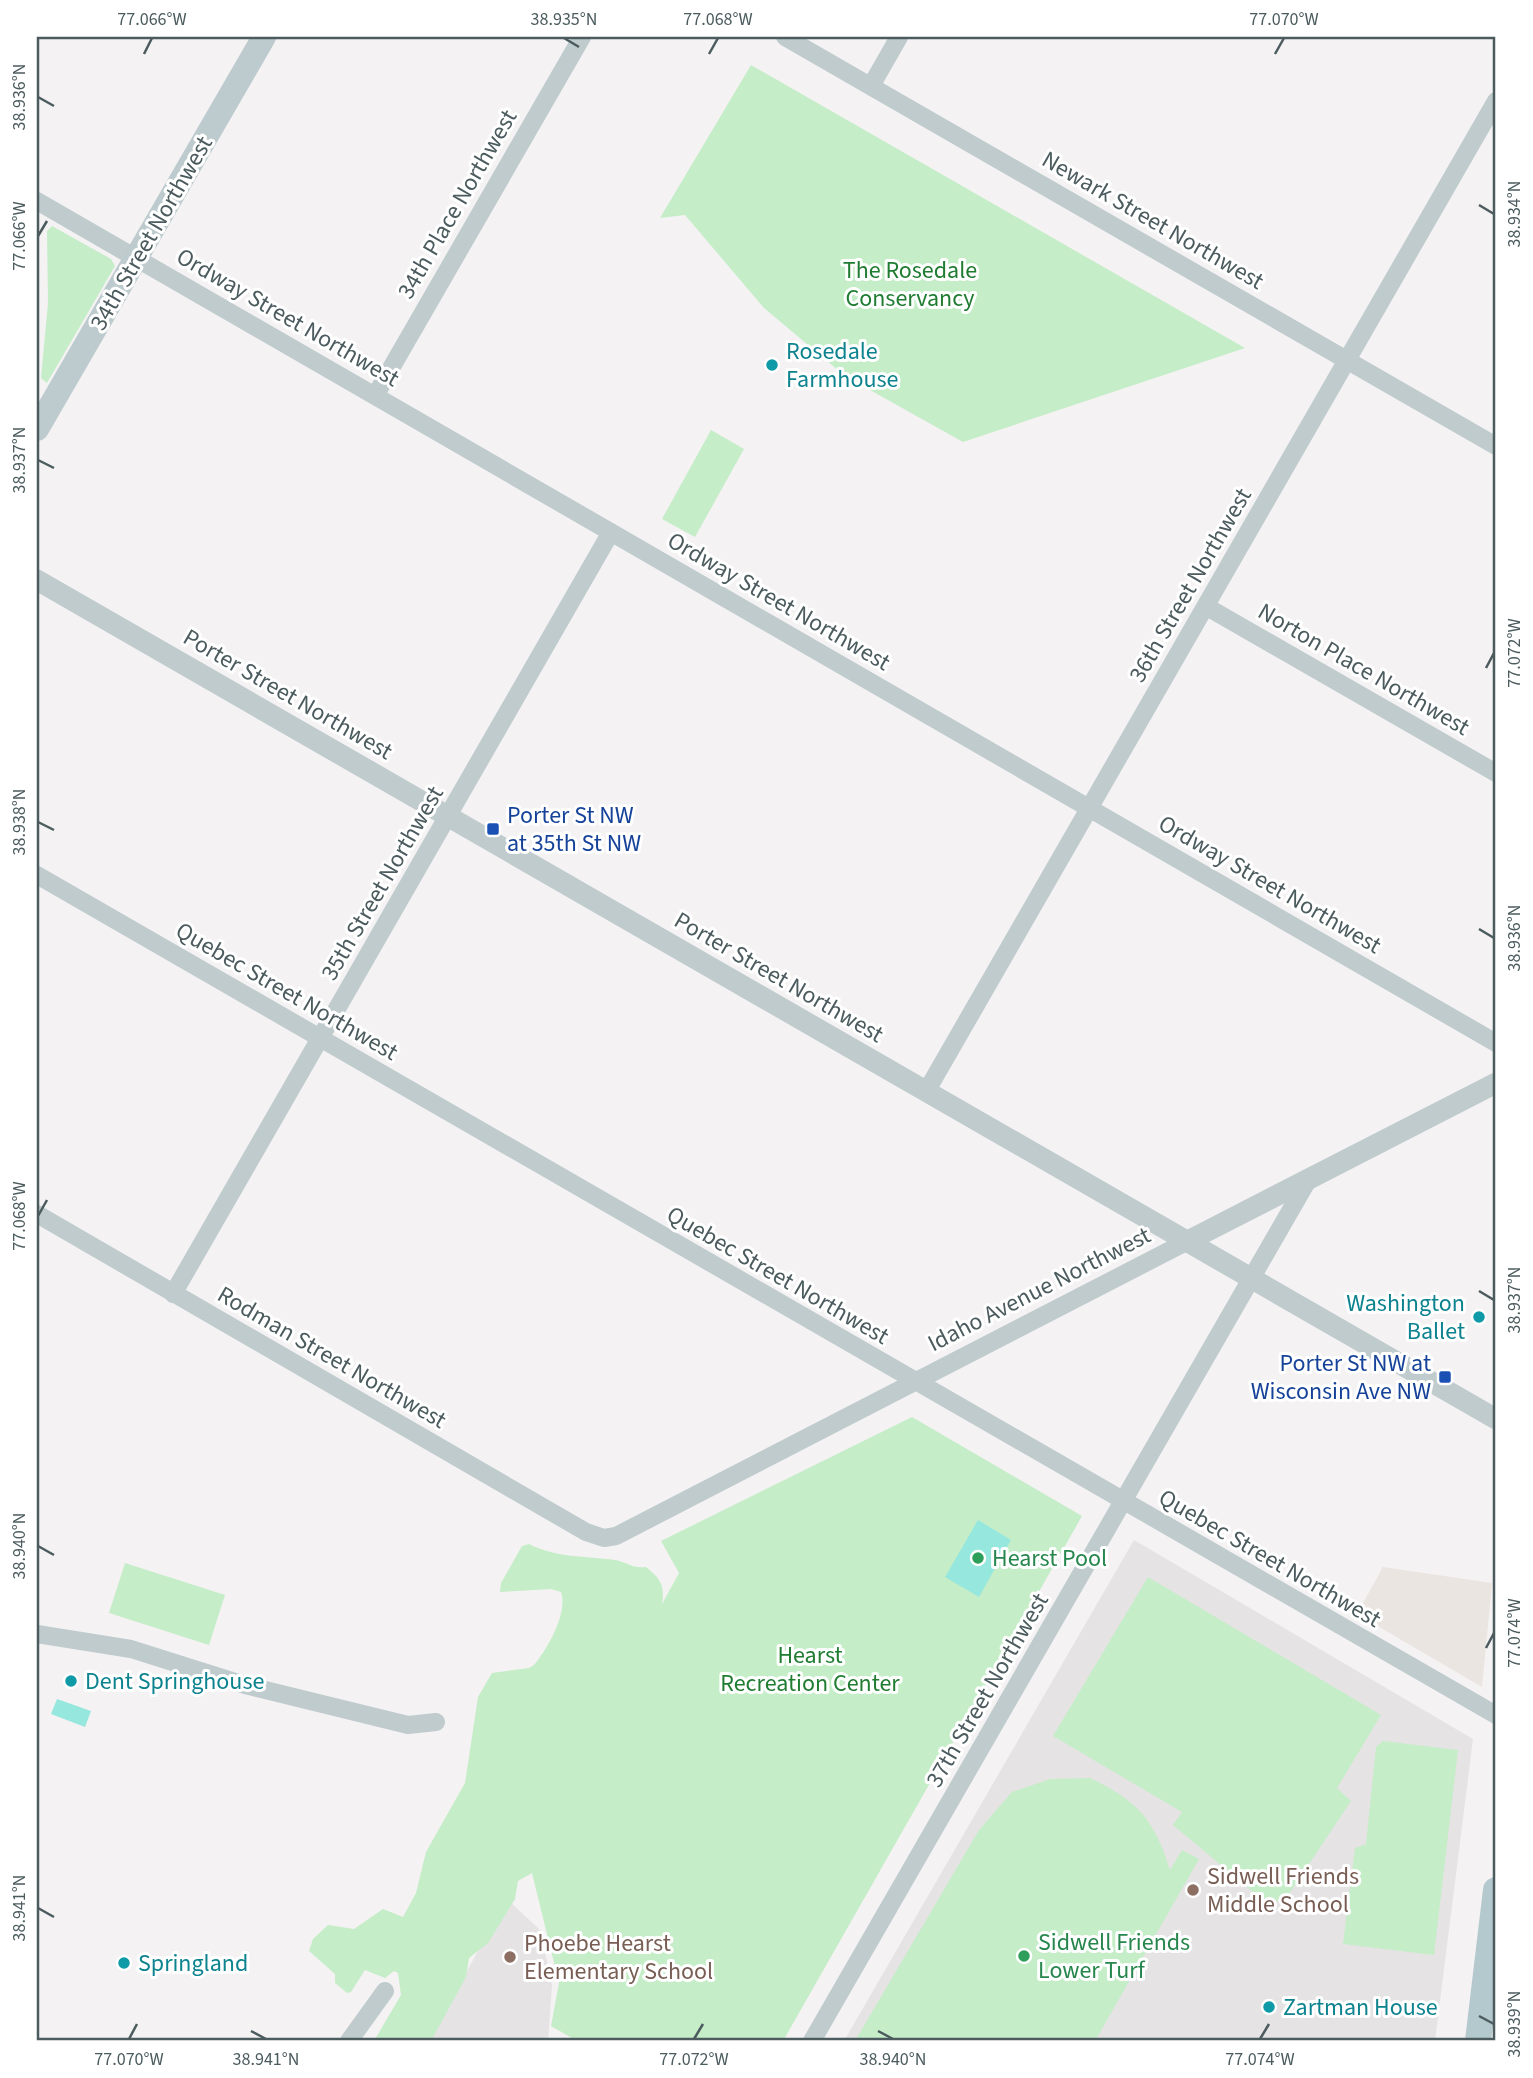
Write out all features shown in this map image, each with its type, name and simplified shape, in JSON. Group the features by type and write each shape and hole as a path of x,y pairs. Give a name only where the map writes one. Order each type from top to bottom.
{"main road":[{"name":"34th Street Northwest","path":"37,429 264,37"},
{"path":"1478,2041 1496,1890"}],"street":[{"name":"34th Place Northwest","path":"375,396 582,37"},
{"name":"Newark Street Northwest","path":"785,37 1496,446"},
{"path":"871,86 900,37"},
{"name":"36th Street Northwest","path":"926,1092 1496,101"},
{"name":"Ordway Street Northwest","path":"37,201 1496,1043"},
{"name":"35th Street Northwest","path":"173,1294 611,532"},
{"name":"Porter Street Northwest","path":"37,580 1496,1419"},
{"name":"Norton Place Northwest","path":"1207,607 1496,773"},
{"name":"Quebec Street Northwest","path":"37,875 1496,1715"},
{"name":"Idaho Avenue Northwest","path":"604,1538 616,1536 1496,1083"},
{"name":"37th Street Northwest","path":"812,2041 1308,1180"},
{"name":"Rodman Street Northwest","path":"37,1214 575,1526 604,1538"},
{"path":"37,1634 131,1649 246,1685 408,1725 436,1722"},
{"path":"349,2041 385,1991"}],"shaded area":[{"name":"Sidwell Friends Middle School","path":"1134,1540 1473,1739 1435,2041 844,2041"},
{"path":"1383,1567 1492,1583 1482,1687 1357,1614"},
{"name":"Phoebe Hearst Elementary School","path":"507,1899 540,1930 552,1985 548,2041 428,2041"}],"green space":[{"name":"The Rosedale Conservancy","path":"751,65 1245,348 963,442 845,376 764,308 685,215 660,218"},
{"path":"52,226 111,259 115,266 47,383 41,378 48,303 47,231"},
{"path":"711,430 744,449 695,537 662,519"},
{"name":"Hearst Recreation Center","path":"912,1417 1082,1516 783,2041 577,2041 551,2026 559,1983 532,1873 518,1881 515,1899 488,1943 469,1958 466,1977 431,2041 374,2041 401,1995 398,1973 394,1971 385,1978 365,1970 351,1992 347,1993 335,1983 335,1974 309,1951 313,1939 328,1925 354,1929 383,1909 403,1917 416,1893 426,1852 465,1783 478,1697 492,1673 529,1668 551,1640 562,1610 561,1592 551,1589 500,1592 501,1583 522,1546 529,1544 560,1554 615,1560 646,1567 661,1583 662,1604 679,1573 661,1541"},
{"path":"125,1563 225,1595 209,1645 109,1613"},
{"path":"1148,1577 1381,1715 1337,1788 1351,1801 1285,1900 1265,1902 1173,1825 1182,1812 1053,1736"},
{"path":"1383,1741 1458,1750 1434,1955 1343,1944 1355,1848 1366,1844 1376,1747"},
{"name":"Sidwell Friends Lower Turf","path":"1090,1778 1120,1795 1142,1814 1158,1837 1170,1870 1182,1850 1199,1859 1095,2041 855,2041 979,1830 1012,1792 1050,1779"}],"water":[{"name":"Hearst Pool","path":"978,1520 1011,1540 979,1597 945,1577"},
{"path":"57,1699 91,1711 85,1727 51,1714"}],"place":[{"name":"Rosedale Farmhouse","path":"772,365"},
{"name":"Porter St NW at 35th St NW","path":"493,829"},
{"name":"Washington Ballet","path":"1479,1317"},
{"name":"Porter St NW at Wisconsin Ave NW","path":"1445,1377"},
{"name":"Hearst Pool","path":"978,1558"},
{"name":"Dent Springhouse","path":"71,1681"},
{"name":"Sidwell Friends Middle School","path":"1193,1890"},
{"name":"Sidwell Friends Lower Turf","path":"1024,1956"},
{"name":"Phoebe Hearst Elementary School","path":"510,1957"},
{"name":"Springland","path":"124,1963"},
{"name":"Zartman House","path":"1269,2007"}]}
